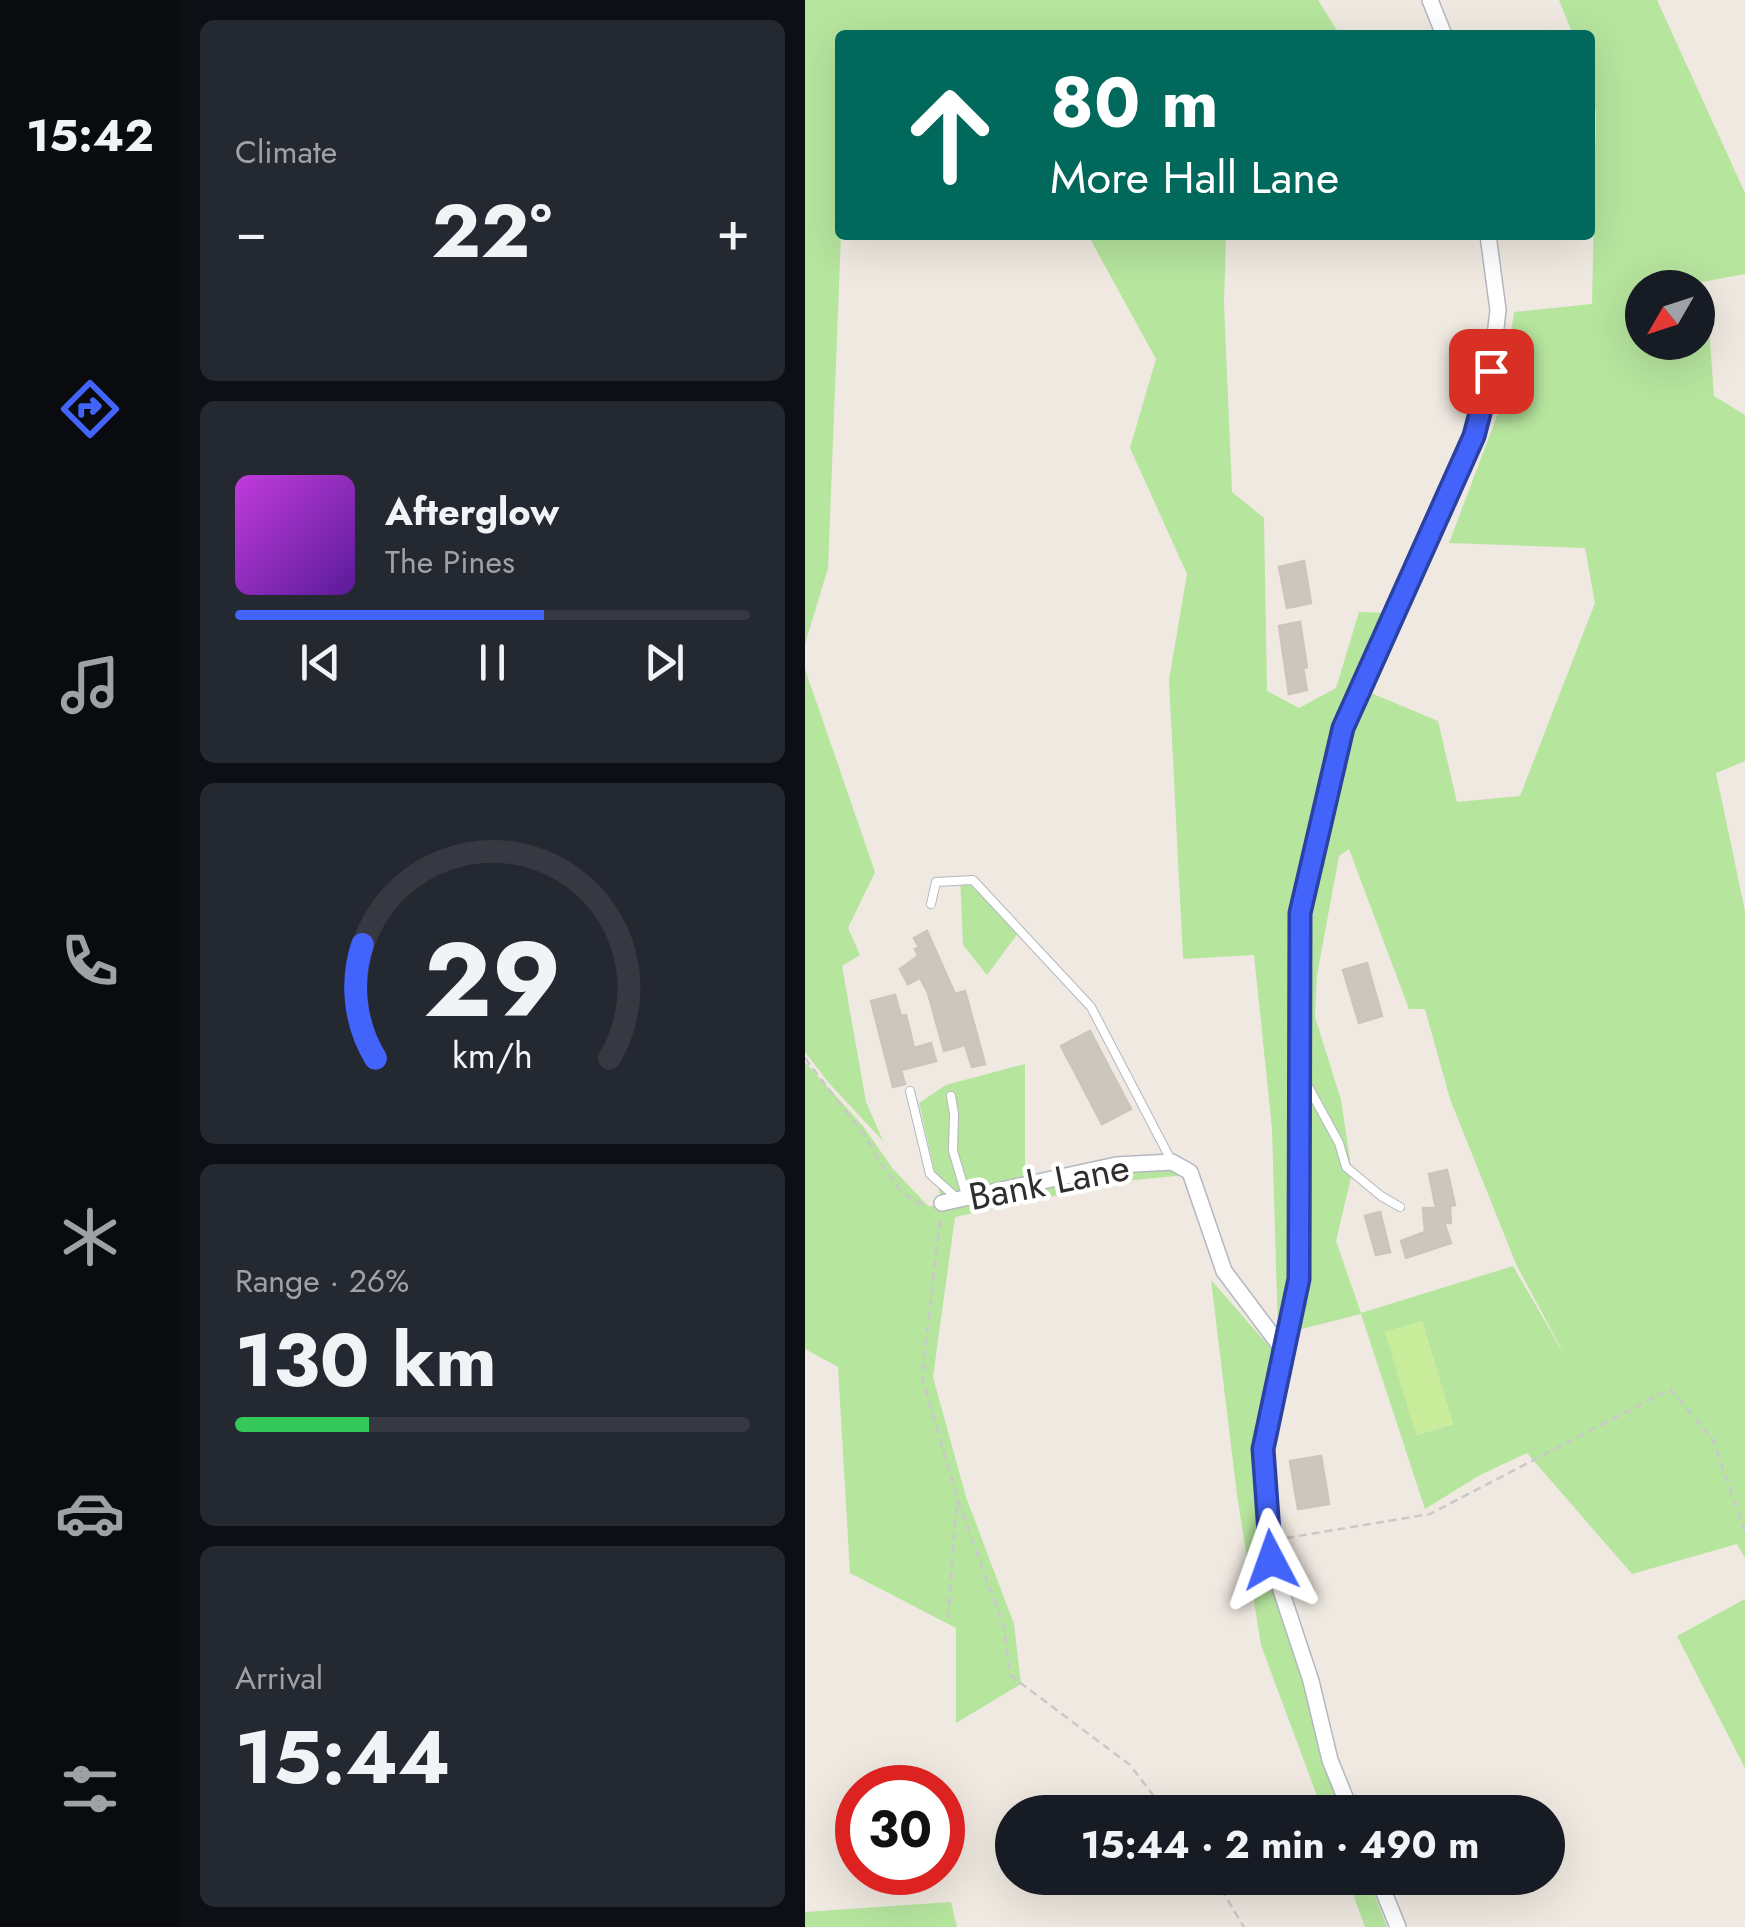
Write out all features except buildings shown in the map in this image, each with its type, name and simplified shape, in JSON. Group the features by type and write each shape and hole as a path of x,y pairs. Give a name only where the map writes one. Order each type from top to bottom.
{"street":[{"path":"1429,0 1442,30"},
{"path":"1344,1795 1330,1760 1311,1681 1271,1560 1263,1449 1299,1279 1300,913 1343,728 1474,436 1491,371 1499,310 1489,240"},
{"name":"Bank Lane","path":"941,1203 1115,1165 1172,1162 1189,1172 1224,1271 1284,1351"},
{"path":"1384,1895 1397,1927"}],"lane":[{"path":"931,904 936,882 973,880 1091,1006 1172,1162"},
{"path":"1299,1071 1339,1144 1347,1167 1400,1207"},
{"path":"910,1092 930,1174 963,1199"},
{"path":"951,1096 955,1114 953,1151 963,1199"}],"path":[{"path":"805,1058 901,1190 916,1203 941,1203 922,1377 957,1498 1004,1626 1010,1675 1130,1764 1153,1795"},
{"path":"1270,1540 1429,1514 1669,1389 1713,1440 1745,1531"},
{"path":"948,1618 957,1498"},
{"path":"1225,1895 1245,1927"}],"green space":[{"path":"805,0 1318,0 1337,30 835,30 835,240 841,240 828,568 805,644"},
{"path":"1559,0 1657,0 1745,193 1745,274 1715,280 1715,270 1625,270 1625,360 1711,360 1714,396 1745,415 1745,761 1716,773 1745,911 1745,1558 1737,1544 1632,1574 1527,1453 1480,1475 1425,1509 1361,1314 1294,1331 1305,913 1347,730 1366,691 1438,721 1457,802 1520,796 1595,603 1585,548 1449,543 1500,408 1514,312 1592,304 1595,30 1571,30","holes":["1349,849 1409,1009 1425,1009 1450,1099 1516,1264 1568,1361 1513,1266 1361,1313 1336,1241 1352,1173 1341,1100 1315,1017 1317,975 1339,856","1422,1321 1453,1424 1417,1435 1386,1332"]},
{"path":"1091,240 1226,240 1224,304 1232,492 1264,518 1267,691 1299,708 1336,688 1359,612 1387,613 1339,722 1294,913 1291,1281 1278,1333 1272,1128 1254,955 1183,959 1169,680 1187,574 1130,448 1156,359"},
{"path":"805,669 875,872 848,928 860,955 842,966 866,1102 883,1141 805,1052"},
{"path":"960,875 1019,932 987,975 963,945"},
{"path":"805,1062 928,1206 944,1206 1116,1169 1169,1165 1186,1175 1124,1181 955,1217 933,1377 966,1497 1014,1624 1021,1684 956,1723 956,1628 850,1573 838,1367 805,1349"},
{"path":"1025,1064 1025,1181 941,1199 919,1103 946,1085"},
{"path":"1211,1280 1276,1354 1257,1451 1271,1560 1323,1761 1336,1795 1317,1795 1261,1645 1237,1495"},
{"path":"1422,1321 1453,1424 1416,1435 1385,1332"},
{"path":"1745,1599 1745,1768 1677,1636"},
{"path":"1353,1895 1375,1895 1387,1927 1365,1927"},
{"path":"951,1902 957,1927 805,1927 805,1912"}],"route":[{"path":"1271,1560 1263,1449 1299,1279 1300,913 1343,728 1474,436 1491,371"}]}
